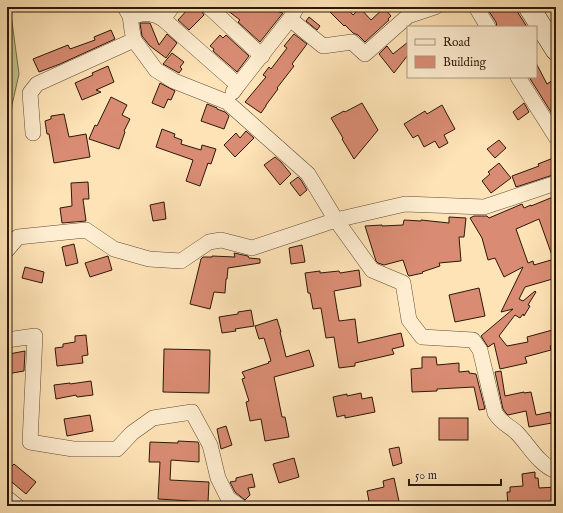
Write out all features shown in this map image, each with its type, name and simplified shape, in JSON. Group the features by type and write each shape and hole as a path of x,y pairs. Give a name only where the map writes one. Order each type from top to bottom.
{"main road":[{"path":"529,7 556,50"}],"street":[{"path":"209,7 262,56"},
{"path":"227,102 238,84 262,56 294,13 323,46 352,42 365,54 408,16 435,7"},
{"path":"476,7 487,26"},
{"path":"238,84 168,13 157,15 127,12 134,40 156,70 174,81 227,102 308,174 336,220 372,270 403,283 409,320 422,337 473,340 480,350 495,413 499,420 515,432 539,459 551,469 556,471"},
{"path":"33,133 30,93 37,84 134,40"},
{"path":"519,78 556,137"},
{"path":"7,250 18,237 86,230 114,249 149,259 181,261 209,242 221,240 252,248 336,220 405,204 484,207 556,183"},
{"path":"7,340 35,336 30,442 73,449 117,449 132,433 153,418 192,412 210,445 218,478 228,498 239,506"},
{"path":"7,498 17,506"}],"green space":[{"path":"7,7 10,7 19,74 12,105 7,149"}],"building":[{"path":"190,7 200,7 204,15 189,30 178,20"},
{"path":"223,7 281,7 279,12 283,13 260,42 238,22 240,20"},
{"path":"325,7 346,7 353,15 360,8 371,20 384,8 391,16 388,19 389,20 365,42 345,25 344,26"},
{"path":"492,7 508,7 510,11 515,8 526,26 497,26 496,22 488,10"},
{"path":"309,17 320,26 317,30 306,21"},
{"path":"140,23 150,23 159,45 167,34 177,43 166,58 150,46 142,36"},
{"path":"111,30 115,39 39,72 33,59 68,45 70,49 95,40 94,37"},
{"path":"294,34 307,44 292,64 294,66 277,88 278,89 261,113 245,102 266,77 263,75 269,67 271,69 287,48 284,46"},
{"path":"220,35 223,38 226,35 249,56 237,72 213,51 214,49 210,46"},
{"path":"407,43 407,56 394,73 379,54 387,46 393,54"},
{"path":"172,53 184,62 180,67 182,69 179,73 163,64"},
{"path":"537,65 547,84 556,78 556,120 530,78 537,78"},
{"path":"108,66 114,82 96,90 101,92 82,100 75,83"},
{"path":"160,83 175,91 171,100 168,99 164,108 152,103"},
{"path":"111,97 127,105 122,115 130,119 124,131 125,132 119,149 89,139"},
{"path":"362,103 378,130 354,159 331,118"},
{"path":"524,103 529,112 518,120 513,112"},
{"path":"207,104 225,112 229,116 224,129 201,121"},
{"path":"442,105 455,129 444,135 448,143 439,148 435,141 424,147 418,135 413,138 404,124 425,111 427,114"},
{"path":"64,114 69,137 86,134 90,157 54,163 45,121 51,119 51,116"},
{"path":"162,129 175,134 174,137 182,140 181,144 201,150 202,145 216,149 211,164 208,163 200,186 186,181 193,160 156,147"},
{"path":"246,131 254,138 235,157 224,145 236,133 240,138"},
{"path":"499,140 506,148 495,158 487,149"},
{"path":"275,157 291,174 280,185 264,165"},
{"path":"556,157 556,174 516,187 512,176 539,166 538,164"},
{"path":"499,163 511,178 491,193 482,181 490,174 488,172"},
{"path":"298,177 307,190 300,196 290,183"},
{"path":"88,182 89,199 83,199 86,221 62,223 60,208 72,206 71,183"},
{"path":"553,197 554,199 556,198 556,261 554,261 539,219 516,229 528,263 533,261 534,265 551,260 556,278 525,287 519,299 523,301 535,291 536,292 528,305 530,306 524,316 523,314 520,318 515,315 499,336 507,346 528,342 527,337 556,329 556,345 550,346 551,350 525,357 527,363 500,369 494,343 488,347 481,336 513,309 501,312 523,267 504,277 495,258 488,260 482,238 470,218 474,216 487,216 489,218 522,204 524,208"},
{"path":"164,202 166,219 153,221 150,205"},
{"path":"449,217 466,218 464,237 459,237 461,261 439,263 440,266 422,272 423,273 409,276 403,260 384,265 376,261 365,226 403,225 404,220 449,223"},
{"path":"74,244 78,263 66,266 62,247"},
{"path":"302,245 305,262 291,264 289,248"},
{"path":"234,253 248,256 249,258 260,259 260,263 228,268 225,293 214,292 210,309 190,304 201,259 203,257 212,256 235,257"},
{"path":"108,256 112,270 90,277 85,263"},
{"path":"25,267 44,272 42,283 22,278"},
{"path":"359,270 361,286 334,291 339,321 355,319 358,343 401,333 404,346 392,349 394,354 355,363 355,366 339,368 334,337 326,338 321,308 313,309 310,293 308,293 305,273 339,271 340,273"},
{"path":"479,288 485,316 455,322 449,295"},
{"path":"251,310 254,326 222,333 219,317"},
{"path":"277,319 286,357 309,350 314,366 274,377 282,417 285,417 289,437 265,441 261,419 250,421 246,402 249,401 242,379 245,378 242,372 271,361 264,338 259,339 255,326"},
{"path":"86,335 88,355 82,356 83,363 57,366 55,348 63,347 63,344 75,342 75,336"},
{"path":"164,349 210,350 209,393 163,392"},
{"path":"25,351 24,371 7,374 7,358 10,357 9,354"},
{"path":"422,357 436,357 437,365 459,363 459,372 469,371 469,373 476,374 485,409 479,410 474,387 412,392 411,369 422,368"},
{"path":"501,371 505,396 531,392 536,415 550,412 552,423 529,427 526,411 508,415 506,413 503,409 495,372"},
{"path":"91,381 93,395 77,397 76,395 56,399 54,385"},
{"path":"361,393 362,399 372,397 375,412 345,418 345,415 337,417 333,397"},
{"path":"90,415 93,431 67,436 64,419"},
{"path":"439,418 468,418 468,440 439,440"},
{"path":"226,426 232,445 221,449 217,429"},
{"path":"178,441 198,442 199,462 171,460 170,480 209,482 208,502 158,499 160,462 149,462 150,442 178,443"},
{"path":"399,447 402,463 393,466 389,449"},
{"path":"294,458 299,477 279,483 273,464"},
{"path":"14,464 36,482 26,494 7,478 7,471"},
{"path":"535,472 535,478 538,478 539,488 556,487 556,506 508,506 507,492 510,492 510,487 523,486 522,474"},
{"path":"252,474 255,487 248,488 250,495 245,500 235,492 230,482 236,481 236,478"},
{"path":"394,478 400,506 370,506 367,491 384,487 383,481"}]}
